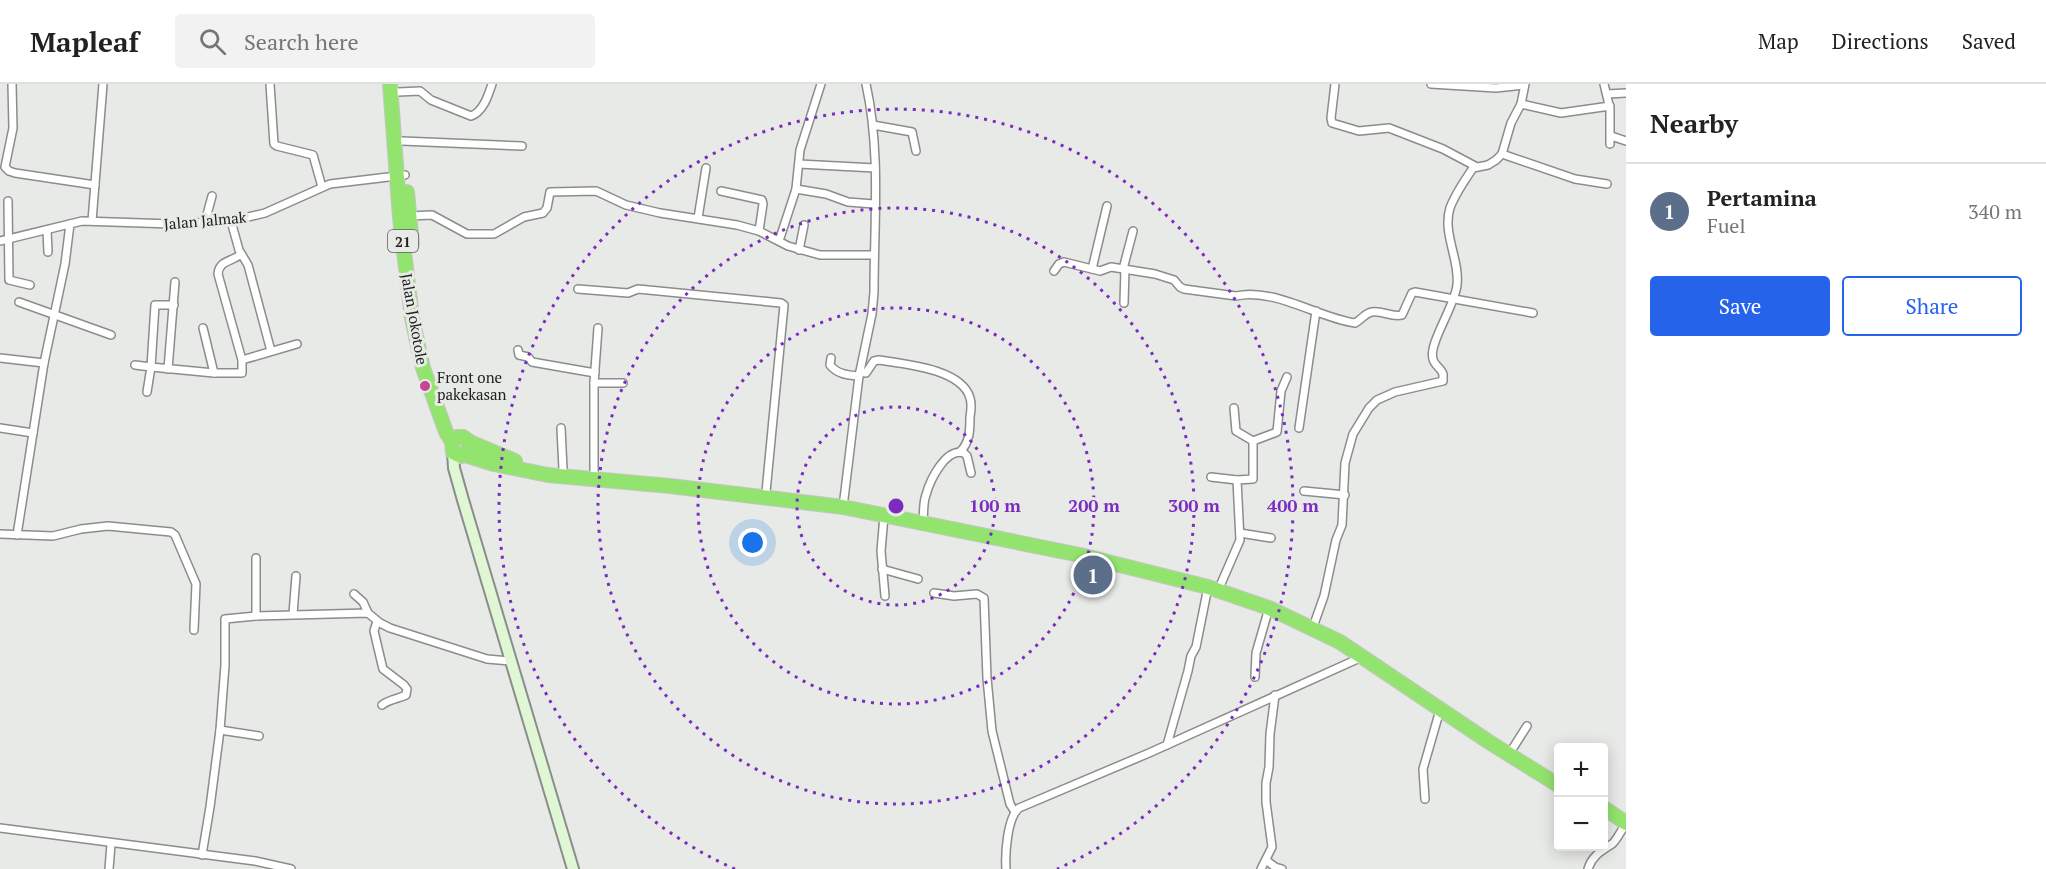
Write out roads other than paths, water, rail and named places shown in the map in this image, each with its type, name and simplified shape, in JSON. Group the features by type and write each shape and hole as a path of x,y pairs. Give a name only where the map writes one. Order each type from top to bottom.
{"highway":[{"name":"Jalan Jokotole","path":"395,87 402,141 401,176 410,216 419,306 428,356 442,403 460,447"},
{"name":"Jalan Jokotole","path":"395,87 405,260 417,342 446,432 460,447"},
{"path":"460,447 518,462 563,469 844,505 884,516 1080,555 1214,586 1314,625"},
{"path":"460,447 495,464 548,475 766,492 923,519 1081,550 1271,602 1365,656 1554,775"},
{"path":"1365,656 1440,710 1554,782"},
{"path":"1608,811 1625,825"},
{"path":"1608,816 1625,825"}],"main road":[{"path":"460,447 456,478 573,869"}],"street":[{"path":"12,84 13,128 5,167 15,173 95,184"},
{"path":"92,221 103,84"},
{"path":"270,84 274,144 313,155 322,187"},
{"path":"395,87 420,91 431,100 471,116 476,114 482,106 492,84"},
{"path":"779,241 796,189 803,141 820,84"},
{"path":"844,505 860,374 872,314 875,168 873,125 866,84"},
{"path":"1335,84 1332,123 1359,131 1389,128 1443,149 1475,166 1488,165 1496,160 1502,154 1511,123 1521,104 1524,84 1496,88 1431,84"},
{"path":"1604,84 1610,106 1610,140 1626,141"},
{"path":"1607,93 1626,93"},
{"path":"1521,104 1561,113 1610,106"},
{"path":"873,125 912,132 916,152"},
{"path":"402,141 522,146"},
{"path":"1502,154 1575,178 1607,184"},
{"path":"799,164 875,168"},
{"path":"1314,625 1342,525 1348,447 1353,434 1369,408 1377,400 1443,381 1441,370 1433,360 1433,349 1455,298 1458,276 1448,226 1450,208 1475,166"},
{"path":"698,218 706,168"},
{"name":"Jalan Jalmak","path":"0,241 92,221 172,224 231,221 265,213 322,187 347,180 401,176"},
{"path":"796,189 826,194 848,202 874,204"},
{"path":"410,216 432,215 467,234 494,234 524,217 543,213 547,207 550,192 591,190 626,205 671,216 698,218 759,231 799,250 820,255 874,255"},
{"path":"722,191 762,200 759,231"},
{"path":"205,222 212,196"},
{"path":"8,201 9,282 30,285"},
{"path":"1092,269 1107,206"},
{"path":"231,221 250,274 271,351"},
{"path":"17,535 44,363 65,264 70,224"},
{"path":"799,250 804,225"},
{"path":"47,230 48,252"},
{"path":"1124,303 1124,262 1133,231"},
{"path":"135,365 214,373 243,373 242,360 218,274 222,264 242,254"},
{"path":"1054,271 1061,262 1100,271 1112,267 1124,269 1170,278 1184,289 1236,296 1243,294 1269,297 1355,323 1373,312 1402,315 1412,293 1415,292 1533,313"},
{"path":"168,369 176,282"},
{"path":"578,289 628,293 638,289 784,305 766,492"},
{"path":"19,302 111,335"},
{"path":"147,392 155,305 174,305"},
{"path":"1299,428 1316,311"},
{"path":"203,328 214,373"},
{"path":"594,472 594,382 598,328"},
{"path":"242,360 297,344"},
{"path":"518,350 518,354 528,357 532,362 595,373"},
{"path":"0,358 44,363"},
{"path":"831,358 832,368 842,374 866,373 874,362 879,360 933,369 951,377 968,392 971,401 968,440 960,452 948,456 942,463 925,496 923,519"},
{"path":"1253,441 1277,432 1281,391 1287,376"},
{"path":"594,382 623,383"},
{"path":"1234,408 1236,431 1253,441"},
{"path":"0,428 33,433"},
{"path":"561,428 563,469"},
{"path":"1211,477 1253,479 1253,441"},
{"path":"960,452 967,456 970,473"},
{"path":"1167,745 1188,665 1214,586 1240,540 1238,480"},
{"path":"1304,491 1344,495"},
{"path":"884,516 881,551 885,596"},
{"path":"0,534 53,536 81,529 108,526 171,532 175,534 196,584 194,630"},
{"path":"1240,533 1271,538"},
{"path":"256,558 256,616"},
{"path":"882,568 918,579"},
{"path":"293,614 296,576"},
{"path":"934,593 954,596 977,594 984,598 987,678 992,731 1010,804 1015,812"},
{"path":"354,594 363,602 368,613 390,628 487,659 510,661"},
{"path":"1256,677 1256,652 1269,608"},
{"path":"202,855 219,730 225,665 224,621 230,617 368,613"},
{"path":"377,621 374,631 382,665 407,689 403,696 389,699 382,705"},
{"path":"1006,869 1010,828 1015,812 1035,801 1167,745 1365,656"},
{"path":"1261,869 1272,847 1266,783 1275,695"},
{"path":"1425,799 1423,769 1440,710"},
{"path":"1513,748 1527,726"},
{"path":"219,730 259,736"},
{"path":"1588,869 1591,860 1603,848 1612,844 1625,825"},
{"path":"0,828 255,861 291,869"},
{"path":"110,869 111,843"},
{"path":"1266,860 1282,869"}],"place":[{"name":"Front one pakekasan","path":"425,386"},
{"name":"Pertamina","path":"1093,575"}]}
